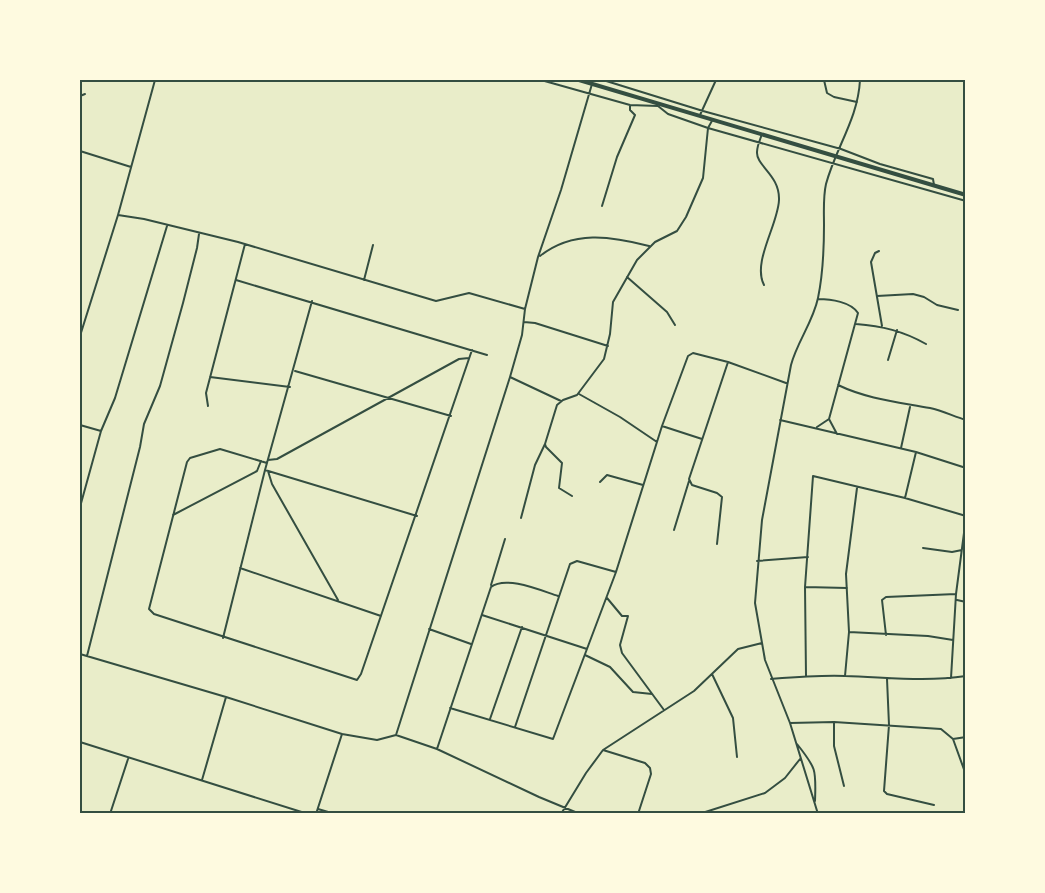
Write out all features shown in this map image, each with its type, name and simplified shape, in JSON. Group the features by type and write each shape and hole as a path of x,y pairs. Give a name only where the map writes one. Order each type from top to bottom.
{"highway":[{"path":"579,80 966,195"}],"street":[{"path":"80,336 118,215 155,80"},
{"path":"541,80 630,105 659,105 668,114 708,128 966,201"},
{"path":"603,80 703,111 841,149 880,164 933,179 934,186"},
{"path":"700,116 716,80"},
{"path":"824,80 827,93 834,97 857,102"},
{"path":"818,813 790,723 765,660 755,603 757,561 786,384 795,349 818,299 826,183 853,119 860,80"},
{"path":"396,735 510,377 538,257 561,190 592,84"},
{"path":"80,96 85,94"},
{"path":"602,206 617,157 635,115 630,110 630,105"},
{"path":"521,518 535,465 545,444 557,405 579,394 604,359 608,346 613,302 637,260 649,246 677,231 686,217 703,178 708,128 713,119"},
{"path":"762,133 757,150 758,160 774,179 779,200 760,272 764,285"},
{"path":"80,151 131,167"},
{"path":"118,215 144,219 244,244 436,301 468,293 525,309"},
{"path":"80,507 101,431 115,398 167,226"},
{"path":"87,656 144,424 160,386 199,234"},
{"path":"538,257 558,244 573,238 617,240 649,246"},
{"path":"208,406 206,393 230,296 237,280 244,244"},
{"path":"364,279 374,245"},
{"path":"879,251 875,253 871,262 882,326"},
{"path":"627,277 669,314 675,325"},
{"path":"237,280 487,355"},
{"path":"878,296 913,294 924,297 937,305 958,310"},
{"path":"816,427 829,419 858,316 855,309 830,299 818,299"},
{"path":"223,638 267,470 267,461 290,387 312,302"},
{"path":"524,322 535,323 608,346"},
{"path":"856,324 897,330 926,344"},
{"path":"888,360 897,330"},
{"path":"469,358 459,359 277,459 261,461 220,449 194,456 187,462 149,609 154,614 223,638 357,680 362,674 472,350"},
{"path":"450,708 553,739 616,572 662,426 689,354 729,362 786,384"},
{"path":"674,530 729,362"},
{"path":"294,371 451,416"},
{"path":"210,377 290,387"},
{"path":"510,377 561,401"},
{"path":"838,385 852,392 910,406 929,408 966,420"},
{"path":"579,394 620,417 657,442"},
{"path":"901,448 910,406"},
{"path":"829,419 838,435"},
{"path":"779,420 901,448 966,468"},
{"path":"80,425 101,431"},
{"path":"662,426 703,439"},
{"path":"545,444 562,463 559,488 572,496"},
{"path":"905,498 916,452"},
{"path":"173,515 257,471 261,461"},
{"path":"267,470 417,516"},
{"path":"267,470 272,484 338,600"},
{"path":"600,482 607,475 643,485"},
{"path":"806,676 805,587 813,476 905,498 965,516 956,594 951,678"},
{"path":"689,481 692,485 717,493 722,497 717,544"},
{"path":"845,676 849,632 848,555 857,487"},
{"path":"437,749 505,539"},
{"path":"923,548 952,552 962,550"},
{"path":"757,561 808,557"},
{"path":"515,727 570,564 573,562 598,566 616,572"},
{"path":"240,568 381,616"},
{"path":"490,590 496,583 510,582 558,596"},
{"path":"805,587 847,588"},
{"path":"886,635 882,600 886,597 956,594"},
{"path":"606,598 622,616 628,616 620,645 621,653 664,710"},
{"path":"956,600 966,602"},
{"path":"481,614 587,649"},
{"path":"490,719 522,627"},
{"path":"429,629 471,644"},
{"path":"849,632 928,636 953,640"},
{"path":"561,813 603,750 694,691 738,649 762,643"},
{"path":"80,654 342,734 377,740 396,735 437,749 580,813"},
{"path":"585,655 610,667 630,691 638,694 652,694"},
{"path":"712,674 734,718 737,757"},
{"path":"771,679 806,676 887,679 951,678 966,675"},
{"path":"887,679 889,725 884,791 887,794 934,805"},
{"path":"202,780 226,697"},
{"path":"790,723 834,722 940,729 953,739 966,775"},
{"path":"834,722 834,746 844,786"},
{"path":"316,813 342,734"},
{"path":"953,739 966,737"},
{"path":"80,742 308,813"},
{"path":"795,742 815,769 817,780 815,804"},
{"path":"603,750 645,763 650,768 651,774 638,813"},
{"path":"110,813 128,758"},
{"path":"699,813 765,793 785,778 800,759"},
{"path":"318,809 335,813"}]}
